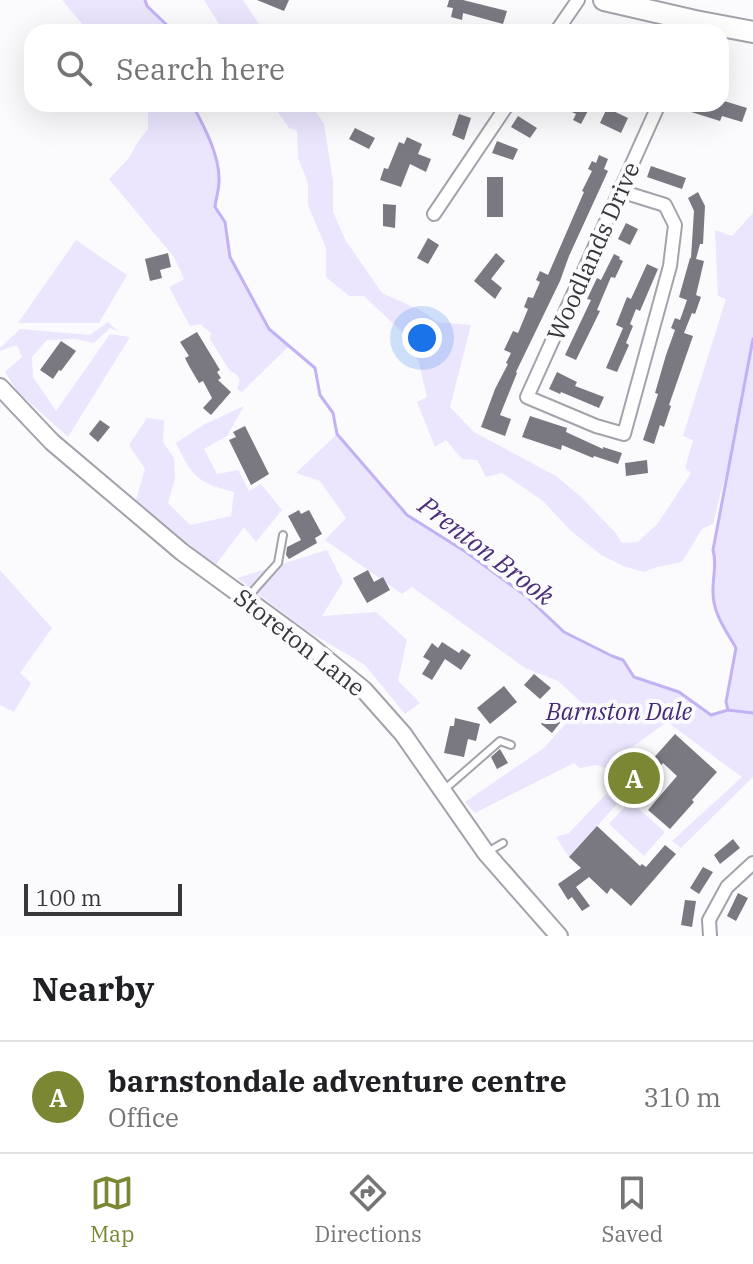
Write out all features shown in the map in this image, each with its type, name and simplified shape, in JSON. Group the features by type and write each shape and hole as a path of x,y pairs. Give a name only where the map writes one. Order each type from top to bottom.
{"main road":[{"path":"604,0 682,24"},
{"path":"729,30 753,32"}],"street":[{"path":"562,24 578,0"},
{"path":"434,214 503,112"},
{"name":"Woodlands Drive","path":"620,191 665,205 675,225 670,266 624,434 596,426 527,397 655,112"},
{"name":"Storeton Lane","path":"0,387 64,453 182,552 309,645 364,690 403,734 486,853 559,936"},
{"path":"710,936 709,920 727,887 753,863"}],"lane":[{"path":"246,599 278,563 283,535"},
{"path":"443,792 500,741 511,745"},
{"path":"486,853 503,843"}],"green space":[{"path":"62,0 145,0 147,6 166,24 82,24"},
{"path":"204,0 243,0 259,24 219,24"},
{"path":"196,112 217,162 219,184 215,207 225,222 230,257 269,329 289,346 242,392 237,389 240,380 230,371 210,339 211,333 200,324 190,326 169,287 184,279 174,257 109,179 129,158 148,129 148,113"},
{"name":"Barnston Dale","path":"278,112 316,112 324,124 333,181 333,212 346,241 382,293 422,311 437,322 471,325 450,407 474,432 556,476 580,496 622,543 638,542 658,523 691,473 685,468 693,440 683,436 726,299 718,296 715,230 732,236 753,213 753,777 681,848 672,841 742,777 667,722 625,752 612,770 596,765 580,768 574,763 475,813 465,802 544,748 583,704 558,681 525,668 412,587 402,594 325,540 346,518 320,481 296,473 337,434 407,515 466,552 526,596 564,632 623,660 634,677 679,692 711,715 728,710 726,702 736,648 717,613 713,597 713,550 731,453 713,524 702,529 682,562 644,572 601,555 570,530 543,501 502,473 486,477 477,460 462,459 446,440 435,447 417,402 427,397 419,363 402,332 364,296 349,296 326,277 326,248 308,205 308,183 298,158 297,131 289,128"},
{"path":"76,240 127,275 99,323 18,323"},
{"path":"108,322 118,331 110,328 94,343 76,339 47,340 32,357 33,377 56,411 110,334 130,337 68,437 17,391 5,372 22,357 17,345 0,351 0,348 20,329 90,335"},
{"path":"244,406 227,436 204,449 217,474 238,470 249,491 261,484 282,510 256,542 244,527 215,566 136,500 145,469 129,445 147,418 164,420 163,442 174,458 175,479 168,503 190,525 231,516 234,492 197,476 176,443 203,425"},
{"path":"327,550 343,582 322,616 376,612 407,640 398,681 420,703 405,714 365,665 306,630 237,578"},
{"path":"0,570 52,628 20,673 31,683 14,712 0,705"},
{"path":"606,794 617,804 569,857 556,837 569,833"},
{"path":"630,801 665,832 644,856 609,824"}],"building":[{"path":"257,0 289,0 284,11"},
{"path":"449,0 463,0 507,11 503,24 463,13 462,20 451,17 453,8 447,7"},
{"path":"729,102 747,108 742,122 722,116 720,121 691,112 729,112"},
{"path":"572,112 587,112 581,124 573,120 576,114"},
{"path":"605,112 615,112 628,118 621,133 600,123"},
{"path":"459,114 471,118 464,140 452,135"},
{"path":"518,116 537,128 530,138 511,127"},
{"path":"355,128 375,138 369,149 349,139"},
{"path":"407,137 422,144 418,154 431,159 426,172 410,164 401,187 380,180 399,142 404,144"},
{"path":"497,141 518,149 513,160 492,153"},
{"path":"599,155 608,159 604,169 608,171 516,372 500,415 511,419 505,436 481,427 508,364 511,353 504,350 513,331 518,333 528,309 524,307 528,297 533,298 540,282 536,280 540,271 548,275 592,171 588,169 592,161 596,163"},
{"path":"651,166 686,178 682,189 647,177"},
{"path":"487,177 503,177 503,217 487,217"},
{"path":"698,192 705,206 703,244 700,244 696,259 704,261 696,295 701,297 684,333 693,336 664,427 660,425 654,444 643,440 675,330 671,328 675,318 680,320 687,300 679,297 691,258 694,211 688,198"},
{"path":"383,204 396,205 395,228 383,226"},
{"path":"626,223 638,229 630,245 618,239"},
{"path":"428,238 439,245 428,264 417,258"},
{"path":"168,253 171,267 160,270 162,278 150,281 145,259"},
{"path":"496,253 505,261 491,279 502,288 495,299 474,281"},
{"path":"614,254 623,261 615,278 611,277 597,310 600,311 576,360 565,355 591,300 587,299 597,278 601,280"},
{"path":"647,264 658,269 640,311 636,309 630,324 633,326 626,343 629,345 617,372 606,368 623,328 616,325 627,297 631,299"},
{"path":"197,332 220,370 217,372 221,378 218,380 231,392 211,415 203,408 212,398 203,381 199,383 189,366 185,358 189,356 180,342"},
{"path":"61,341 76,351 53,379 40,370"},
{"path":"557,372 577,382 575,386 604,397 599,408 549,389"},
{"path":"530,416 567,428 566,432 603,449 622,453 618,464 562,445 561,450 522,437"},
{"path":"100,420 110,427 98,442 89,434"},
{"path":"245,426 269,474 251,485 229,440 236,437 233,432"},
{"path":"647,460 648,473 626,476 625,463"},
{"path":"299,510 301,514 309,510 322,534 315,538 317,543 289,559 287,547 301,540 288,516"},
{"path":"368,570 374,582 383,577 390,590 367,603 353,578"},
{"path":"442,642 459,653 462,649 471,655 461,670 445,659 432,680 422,674 430,661 423,657 432,643 438,648"},
{"path":"534,674 551,688 540,699 524,685"},
{"path":"504,686 517,702 490,724 477,708"},
{"path":"557,706 567,714 552,733 541,724"},
{"path":"455,718 480,724 476,741 468,739 464,757 444,753"},
{"path":"675,734 717,772 670,829 648,810 677,776 663,763 631,799 612,782 638,751 650,762"},
{"path":"500,749 508,763 497,769 491,757"},
{"path":"597,826 640,866 646,867 665,845 676,854 631,906 611,888 607,894 589,877 576,887 590,906 582,911 572,897 568,900 558,884 581,868 569,857"},
{"path":"733,839 740,848 720,864 714,855"},
{"path":"703,867 713,872 699,894 690,888"},
{"path":"738,893 748,898 736,921 727,916"},
{"path":"685,900 696,901 692,927 681,925"}],"waterway":[{"name":"Prenton Brook","path":"145,0 147,6 166,24"},
{"name":"Prenton Brook","path":"196,112 217,162 219,184 215,207 225,222 230,257 269,329 315,368 320,395 333,413 337,434 407,515 466,552 526,596 564,632 623,660 634,677 679,692 711,715 728,710 753,713"},
{"path":"728,710 726,702 736,648 715,605 713,550 753,339"}],"place":[{"name":"barnstondale adventure centre","path":"634,778"}]}
